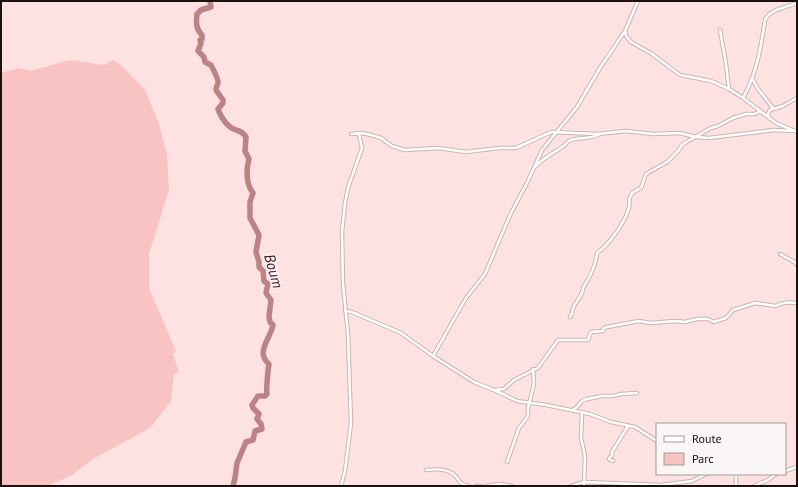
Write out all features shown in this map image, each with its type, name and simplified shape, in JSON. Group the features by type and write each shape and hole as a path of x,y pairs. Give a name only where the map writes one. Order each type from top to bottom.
{"street":[{"path":"433,356 466,298 485,274 510,215 542,150 577,107 600,68 625,31 638,1"},
{"path":"743,98 760,54 767,15 797,3"},
{"path":"720,30 729,89"},
{"path":"625,31 626,37 631,42 675,69 683,76 711,81 729,89 769,118 793,131"},
{"path":"620,38 626,37"},
{"path":"752,78 768,104 773,108"},
{"path":"768,111 773,108 783,106 797,98"},
{"path":"768,104 769,118"},
{"path":"570,316 572,314 571,310 578,301 591,274 597,258 597,253 607,245 621,225 629,207 630,195 632,192 641,188 646,174 667,162 682,145 711,128 733,118 746,114 754,114 760,111"},
{"path":"351,134 362,133 371,135 380,138 392,146 405,150 438,148 466,152 499,148 516,148 551,132 600,134 626,131 653,134 679,133 709,138 774,130 797,132"},
{"path":"341,486 345,471 351,423 348,334 343,284 342,232 348,188 362,148 359,134"},
{"path":"531,172 538,164 570,140 584,137 595,137 600,134"},
{"path":"780,254 797,265"},
{"path":"494,390 504,389 514,380 533,369 536,369 558,340 588,340 591,332 603,331 606,327 639,321 650,323 675,321 685,322 697,319 708,319 714,322 726,318 733,310 755,303 776,306 780,303 797,303"},
{"path":"345,311 352,312 401,333 433,356 474,382 517,401 571,410 599,417 611,422 628,425 635,427 656,440"},
{"path":"507,462 519,428 528,416 528,408 534,384 533,369"},
{"path":"571,410 576,408 582,401 588,399 602,396 637,393"},
{"path":"582,413 581,438 585,456 584,486"},
{"path":"613,461 610,458 612,456 612,452 628,425"},
{"path":"786,471 797,468"},
{"path":"426,470 433,469 450,472 460,483 469,486"},
{"path":"571,486 584,482 661,485 692,481 704,475"},
{"path":"736,475 736,486"},
{"path":"754,486 768,480 775,475"},
{"path":"486,486 500,484 512,486"}],"green space":[{"path":"70,60 104,65 113,60 122,66 145,90 158,121 167,154 169,190 149,254 149,288 176,351 173,354 179,372 174,374 171,401 150,428 93,459 72,475 47,486 1,486 1,73 18,68 30,71"}],"waterway":[{"name":"Boum","path":"210,1 211,7 201,10 197,14 197,26 202,35 198,51 204,57 205,62 211,65 217,77 218,83 216,90 223,100 223,103 218,109 221,115 230,127 241,132 246,137 245,151 249,159 247,177 253,193 250,202 250,218 259,235 256,252 259,267 263,271 264,281 268,284 266,293 271,300 269,317 270,322 273,325 263,350 263,355 269,364 267,394 265,396 258,396 252,405 259,414 257,419 261,424 262,429 255,431 253,440 246,442 237,463 233,486"}]}
